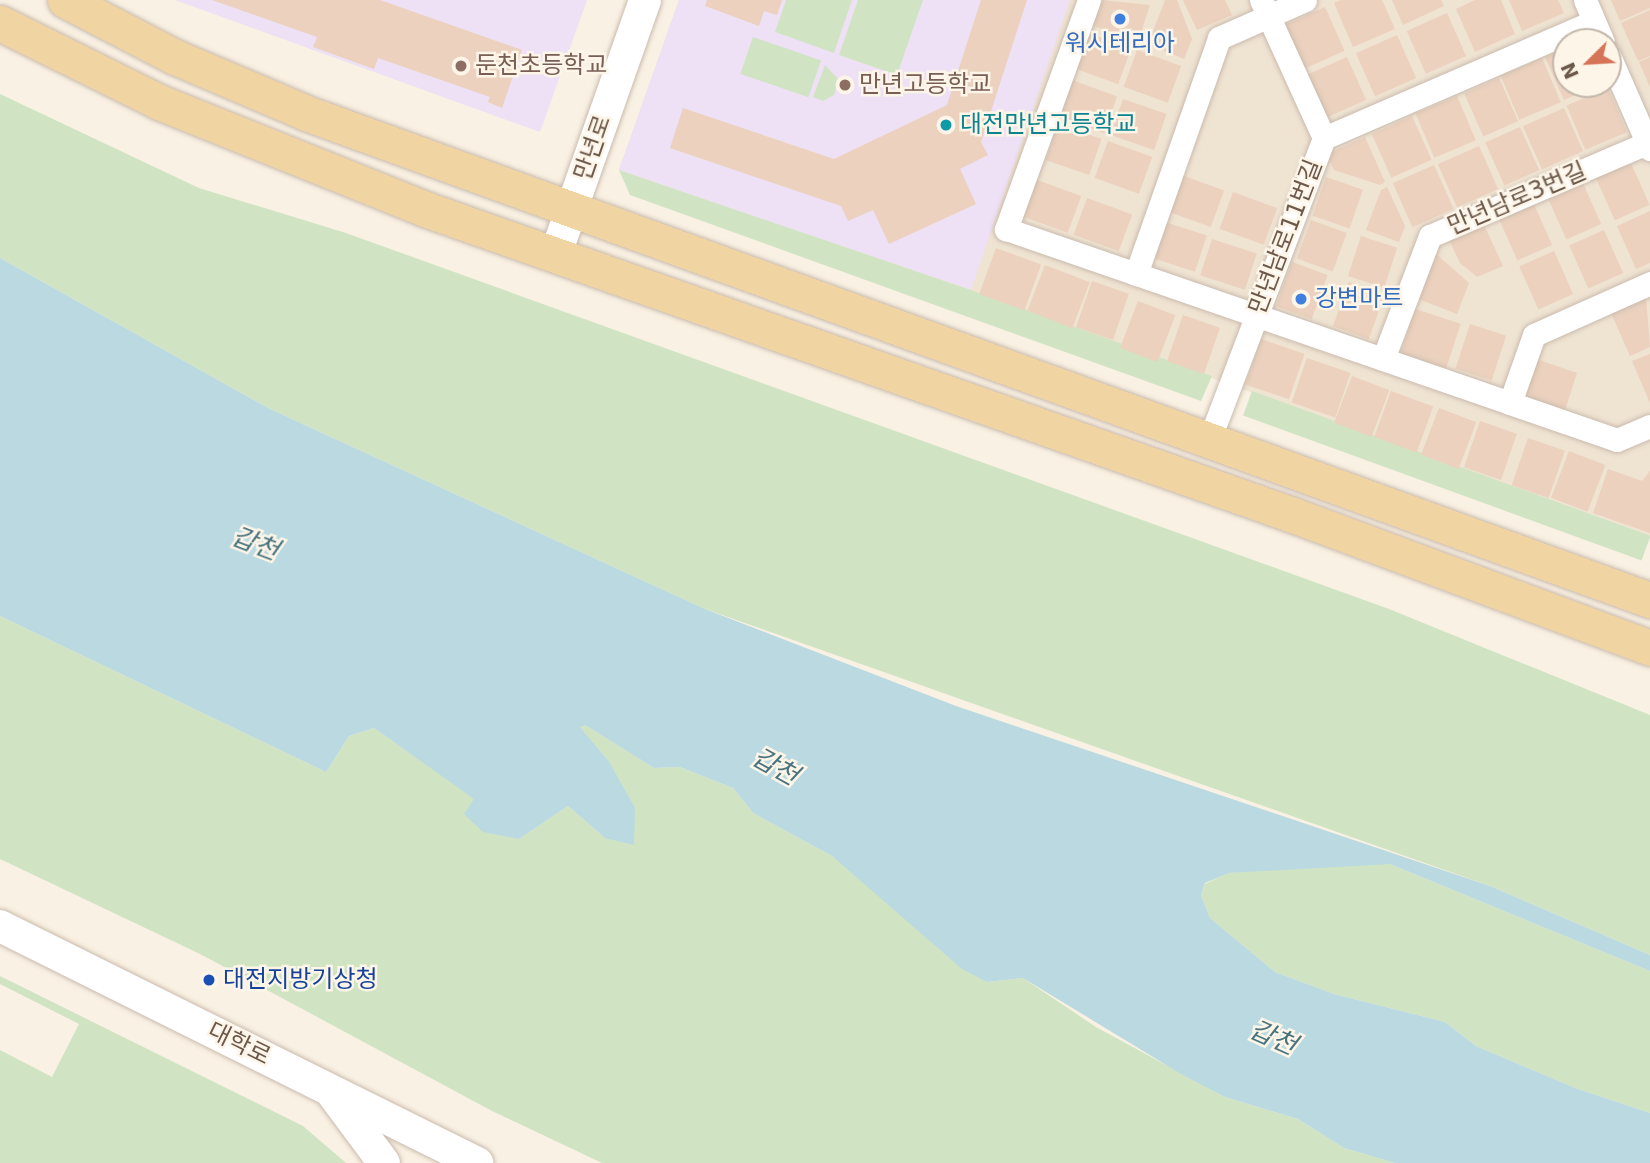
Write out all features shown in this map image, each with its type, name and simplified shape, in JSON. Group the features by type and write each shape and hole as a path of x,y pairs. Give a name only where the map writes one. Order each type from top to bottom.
{"main road":[{"path":"65,0 176,57 306,113 1210,438 1650,600"},
{"name":"만년로","path":"555,256 645,0"},
{"path":"0,23 159,102 295,160 555,256 1306,519 1650,648"},
{"name":"대학로","path":"0,926 471,1162"},
{"path":"329,1089 384,1163"}],"street":[{"path":"1088,0 1006,229 1617,440 1650,426"},
{"path":"1136,274 1219,38 1265,8 1305,0"},
{"name":"만년남로11번길","path":"1210,438 1324,138 1265,8"},
{"path":"1324,138 1589,10 1597,28"},
{"name":"만년남로3번길","path":"1383,359 1430,236 1649,146 1622,85"},
{"path":"1510,403 1534,335 1650,283"}],"shaded area":[{"name":"둔천초등학교","path":"175,0 587,0 540,132"},
{"path":"679,0 1650,0 1650,538 971,290 619,170"},
{"name":"만년고등학교","path":"679,0 1070,0 971,290 619,170"}],"green space":[{"path":"786,0 852,0 834,53 775,32"},
{"path":"858,0 923,0 897,75 839,55"},
{"path":"753,37 821,60 808,97 740,74"},
{"path":"825,65 839,80 834,95 823,101 813,97"},
{"path":"0,94 199,188 346,233 1389,609 1650,715 1650,955 1490,886 705,609 270,409 0,258"},
{"path":"619,170 971,290 1212,376 1201,401 630,195"},
{"path":"1252,391 1650,536 1642,560 1243,415"},
{"path":"0,616 326,772 349,736 374,728 475,799 519,839 568,806 605,838 608,760 579,726 585,725 654,768 680,767 733,788 753,813 832,856 987,982 1023,978 1096,1027 1225,1097 1298,1119 1344,1148 1395,1163 602,1163 492,1111 200,954 0,859"},
{"path":"1346,864 1390,864 1650,971 1650,1113 1575,1088 1476,1046 1445,1022 1334,994 1275,972 1210,918 1201,895 1205,884 1228,873"},
{"path":"0,976 303,1126 346,1163 0,1163 0,1050 52,1077 79,1024 0,984"}],"water":[{"name":"갑천","path":"0,258 270,409 705,609 956,706 1490,886 1650,955 1650,971 1390,864 1229,873 1205,883 1201,895 1210,918 1275,972 1334,994 1445,1022 1476,1046 1575,1088 1650,1113 1650,1163 1395,1163 1344,1148 1298,1119 1225,1097 1181,1074 1023,978 987,982 962,969 832,856 753,813 733,788 680,767 654,768 585,725 580,727 608,760 635,808 634,845 605,838 568,806 519,839 483,832 464,814 474,799 374,728 349,736 326,772 0,616"}],"building":[{"path":"212,0 380,0 522,50 502,108 488,102 490,97 378,58 374,69 313,47 317,37"},
{"path":"707,0 782,0 777,15 764,11 759,26 705,6"},
{"name":"대전만년고등학교","path":"981,0 1027,0 981,142 988,155 960,169 976,204 889,244 873,210 848,221 841,206 670,148 683,108 834,159 947,105"},
{"path":"1102,0 1150,5 1138,42 1093,26"},
{"path":"1165,0 1177,0 1192,39 1184,59 1148,44"},
{"path":"1183,0 1225,0 1232,15 1197,30"},
{"path":"1341,0 1382,0 1395,29 1353,47 1334,3"},
{"path":"1392,0 1441,0 1444,6 1403,25"},
{"path":"1475,0 1501,0 1515,34 1475,52 1456,9"},
{"path":"1509,0 1558,0 1564,13 1522,31"},
{"path":"1611,0 1650,0 1650,8 1620,21"},
{"path":"1325,7 1345,51 1303,69 1284,25"},
{"path":"1650,10 1650,56 1638,61 1621,23"},
{"path":"1447,13 1466,56 1426,74 1407,31"},
{"path":"1086,32 1131,48 1118,84 1073,68"},
{"path":"1397,35 1416,78 1375,96 1356,53"},
{"path":"1137,50 1181,66 1168,103 1124,87"},
{"path":"1552,54 1552,73 1545,57"},
{"path":"1347,57 1366,100 1325,118 1306,75"},
{"path":"1650,57 1650,87 1639,62"},
{"path":"1542,58 1552,82 1552,98 1559,98 1561,102 1519,120 1501,76"},
{"path":"1499,78 1518,121 1483,136 1464,93"},
{"path":"1072,80 1117,96 1104,133 1059,117"},
{"path":"1457,96 1476,140 1434,158 1416,114"},
{"path":"1584,98 1612,98 1627,132 1585,150 1567,106"},
{"path":"1123,99 1166,114 1154,150 1111,135"},
{"path":"1564,108 1583,151 1542,169 1523,126"},
{"path":"1412,116 1432,160 1391,178 1372,134"},
{"path":"1058,124 1101,139 1089,175 1046,160"},
{"path":"1520,127 1539,170 1504,185 1485,142"},
{"path":"1365,137 1385,182 1380,185 1334,170 1327,154"},
{"path":"1108,141 1152,157 1139,194 1095,178"},
{"path":"1479,146 1498,189 1457,207 1438,164"},
{"path":"1630,161 1650,205 1615,220 1595,176"},
{"path":"1434,165 1454,209 1412,227 1393,183"},
{"path":"1179,174 1224,190 1211,227 1166,211"},
{"path":"1326,177 1363,190 1350,228 1313,216"},
{"path":"1037,180 1081,196 1068,233 1024,217"},
{"path":"1582,181 1601,224 1566,239 1547,196"},
{"path":"1387,187 1405,226 1399,242 1366,230 1381,190"},
{"path":"1233,192 1277,208 1264,245 1220,229"},
{"path":"1087,198 1132,214 1119,251 1074,235"},
{"path":"1533,202 1552,245 1517,260 1498,217"},
{"path":"1650,211 1650,263 1636,269 1617,226"},
{"path":"1311,220 1347,233 1333,272 1297,259"},
{"path":"1162,221 1207,236 1195,272 1150,257"},
{"path":"1484,225 1503,266 1477,277 1460,263 1449,240"},
{"path":"1604,230 1623,273 1588,288 1569,245"},
{"path":"1361,236 1397,248 1384,288 1348,276"},
{"path":"1212,239 1257,254 1245,290 1200,275"},
{"path":"996,248 1041,264 1024,310 979,294"},
{"path":"1433,251 1469,283 1457,314 1416,298"},
{"path":"1554,251 1573,294 1538,309 1519,266"},
{"path":"1292,262 1328,275 1312,319 1276,306"},
{"path":"1045,265 1090,282 1072,328 1027,311"},
{"path":"1092,281 1129,294 1113,340 1076,327"},
{"path":"1349,282 1385,295 1369,339 1333,326"},
{"path":"1646,297 1650,347 1630,356 1611,313"},
{"path":"1138,301 1175,315 1157,362 1120,348"},
{"path":"1415,309 1461,324 1446,369 1400,354"},
{"path":"1183,315 1220,328 1204,374 1167,361"},
{"path":"1470,324 1506,336 1492,380 1455,369"},
{"path":"1261,339 1304,354 1289,399 1245,384"},
{"path":"1650,354 1650,403 1632,361"},
{"path":"1307,358 1350,373 1335,417 1292,402"},
{"path":"1533,358 1577,373 1564,413 1529,401 1522,391"},
{"path":"1352,376 1389,390 1371,437 1334,423"},
{"path":"1391,391 1433,406 1417,452 1374,437"},
{"path":"1439,408 1476,422 1458,469 1421,455"},
{"path":"1480,421 1517,434 1501,480 1464,467"},
{"path":"1528,438 1565,451 1549,498 1512,485"},
{"path":"1569,451 1605,465 1587,512 1551,498"},
{"path":"1608,469 1642,481 1650,471 1650,533 1593,513"}],"place":[{"name":"워시테리아","path":"1120,19"},
{"name":"둔천초등학교","path":"461,66"},
{"name":"만년고등학교","path":"845,85"},
{"name":"대전만년고등학교","path":"946,125"},
{"name":"강변마트","path":"1301,299"},
{"name":"대전지방기상청","path":"209,980"}]}
